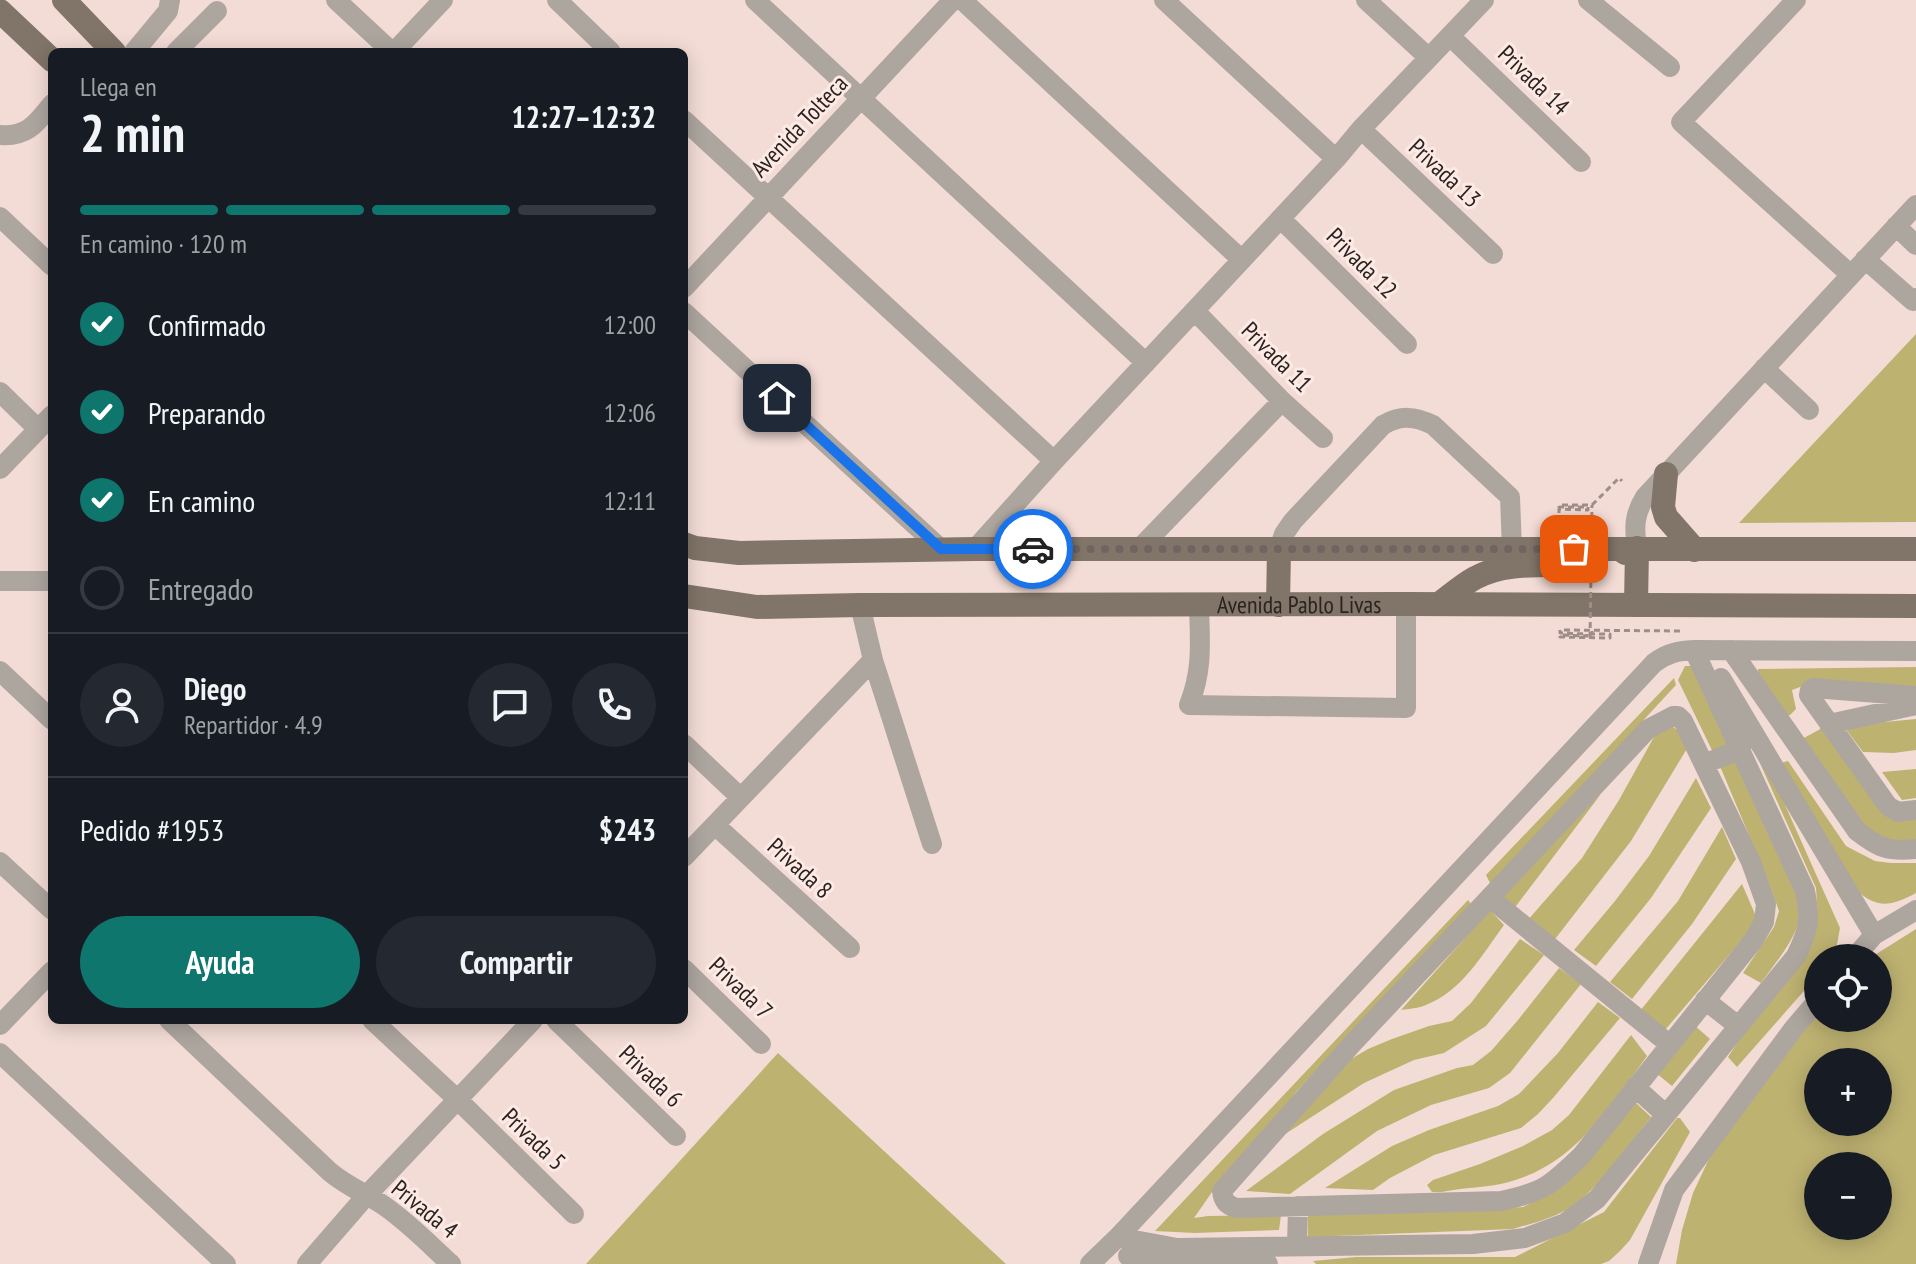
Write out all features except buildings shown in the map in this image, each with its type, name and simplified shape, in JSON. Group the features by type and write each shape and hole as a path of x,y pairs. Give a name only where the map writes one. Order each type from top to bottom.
{"main road":[{"path":"64,0 110,48"},
{"path":"4,23 48,57"},
{"path":"1666,474 1663,507 1666,517 1695,550"},
{"path":"688,545 739,553 941,549 1916,549"},
{"path":"1439,604 1477,577 1496,571 1512,567 1586,564 1637,548"},
{"path":"1636,605 1637,548"},
{"path":"1278,605 1279,549"},
{"name":"Avenida Pablo Livas","path":"688,597 757,607 1406,604 1916,606"}],"street":[{"path":"137,48 168,11 170,0"},
{"path":"336,0 389,48"},
{"path":"397,48 443,0"},
{"path":"557,0 607,48"},
{"path":"755,0 1146,363"},
{"name":"Avenida Tolteca","path":"688,284 953,0"},
{"path":"962,0 1242,260"},
{"path":"1164,0 1336,159"},
{"path":"1366,0 1429,58"},
{"path":"975,549 1361,129 1484,0"},
{"path":"1588,0 1670,67"},
{"path":"1796,0 1681,122 1851,275"},
{"path":"180,48 217,11"},
{"name":"Privada 14","path":"1450,36 1581,162"},
{"path":"0,135 21,134 31,128 48,109"},
{"path":"688,124 1054,461"},
{"name":"Privada 13","path":"1361,129 1493,254"},
{"path":"1637,548 1634,525 1637,510 1645,497 1916,205"},
{"path":"0,217 48,262"},
{"name":"Privada 12","path":"1281,219 1407,344"},
{"path":"1896,226 1916,245"},
{"path":"1865,259 1913,301 1916,298"},
{"name":"Privada 11","path":"1195,311 1282,401 1323,438"},
{"path":"688,316 941,549"},
{"path":"1764,368 1809,410"},
{"path":"0,392 45,422 0,469"},
{"path":"1138,550 1282,401"},
{"path":"1279,549 1293,521 1383,425 1408,416 1433,425 1510,497 1512,549"},
{"path":"0,581 48,581"},
{"path":"1199,606 1200,660 1197,684 1189,705 1406,708 1406,604"},
{"path":"860,605 873,660 932,844"},
{"path":"1118,1237 1177,1248 1473,1244 1525,1238 1565,1223 1597,1199 1796,956 1805,937 1809,912 1805,891 1691,640"},
{"path":"1090,1264 1654,663 1691,640 1731,650 1916,651"},
{"path":"1731,650 1857,831 1875,846 1900,851 1916,849"},
{"path":"688,853 873,660"},
{"path":"0,671 48,716"},
{"path":"1719,675 1874,935"},
{"path":"1916,696 1813,688 1809,695 1888,806 1898,812 1916,810"},
{"path":"1789,733 1824,719 1916,705"},
{"path":"1678,716 1704,764 1751,862 1766,904 1764,922 1753,941 1582,1155 1554,1182 1532,1194 1501,1201 1229,1206 1223,1199 1222,1191 1352,1044 1648,729 1665,719 1678,716"},
{"path":"688,748 740,797"},
{"path":"1704,764 1741,749"},
{"name":"Privada 8","path":"715,825 850,948"},
{"path":"0,862 48,906"},
{"path":"1490,898 1669,1044"},
{"path":"1866,944 1874,935 1916,910"},
{"name":"Privada 7","path":"688,973 761,1044"},
{"path":"0,1025 48,975"},
{"path":"1705,1000 1738,1026"},
{"path":"1648,1264 1674,1190 1804,1016"},
{"name":"Privada 4","path":"173,1024 330,1172 347,1186 382,1204 451,1264"},
{"name":"Privada 5","path":"376,1024 574,1214"},
{"path":"307,1264 366,1196 529,1024"},
{"name":"Privada 6","path":"560,1024 676,1136"},
{"path":"0,1053 226,1264"},
{"path":"1635,1087 1666,1115"},
{"path":"1297,1246 1298,1206"},
{"path":"1128,1256 1268,1264"}],"path":[{"path":"1559,511 1588,510 1588,507 1559,505 1592,505 1621,480"},
{"path":"1592,505 1592,634"},
{"path":"1560,633 1587,634 1560,637 1592,634 1691,640"}],"shaded area":[{"path":"1916,334 1916,522 1739,523"},
{"path":"1685,666 1696,666 1794,886 1798,902 1800,911 1796,929 1761,983 1743,973 1774,927 1779,911 1722,771 1678,680"},
{"path":"1916,667 1916,686 1800,687 1792,690 1796,709 1790,715 1782,716 1757,683 1758,669"},
{"path":"1674,678 1676,685 1491,885 1486,875"},
{"path":"1664,719 1679,732 1688,747 1631,841 1552,943 1527,921 1582,858"},
{"path":"1916,719 1916,750 1894,753 1863,752 1845,728 1853,725"},
{"path":"1824,727 1870,792 1916,817 1916,844 1899,846 1863,826 1802,739"},
{"path":"1760,749 1840,928 1837,944 1804,944 1804,991 1737,1067 1728,1057 1818,916 1816,888 1754,750"},
{"path":"1788,761 1846,846 1875,861 1916,863 1916,893 1884,904 1869,900 1854,888 1777,764"},
{"path":"1916,769 1916,798 1902,800 1882,772"},
{"path":"1696,778 1711,808 1651,898 1596,966 1574,950 1649,856"},
{"path":"1601,794 1513,910 1494,894"},
{"path":"1722,827 1736,859 1692,924 1632,999 1610,982 1678,901"},
{"path":"1742,884 1758,921 1665,1030 1640,1011"},
{"path":"1468,900 1475,909 1296,1092 1273,1123 1226,1172 1194,1218 1281,1215 1279,1230 1155,1231"},
{"path":"1490,910 1504,925 1470,971 1439,999 1401,1010"},
{"path":"1916,929 1916,1264 1676,1264 1693,1193 1715,1146 1804,1031 1892,1032 1892,944"},
{"path":"1520,939 1544,955 1486,1026 1444,1053 1414,1060 1364,1083 1276,1140 1351,1059 1392,1039 1452,1021 1471,1003"},
{"path":"1559,968 1581,984 1510,1073 1489,1088 1431,1105 1377,1131 1290,1194 1246,1191 1323,1134 1394,1090 1473,1065 1491,1051"},
{"path":"1598,1002 1620,1018 1553,1098 1521,1128 1434,1155 1373,1190 1325,1188 1392,1146 1498,1106 1519,1094 1558,1053"},
{"path":"1693,1024 1710,1039 1672,1086 1656,1073"},
{"path":"1631,1035 1647,1056 1604,1114 1572,1148 1532,1174 1509,1182 1432,1192 1427,1185 1433,1180 1523,1146 1552,1130 1569,1115"},
{"path":"778,1053 789,1063 1006,1264 586,1264"},
{"path":"1636,1103 1651,1117 1612,1168 1589,1192 1554,1216 1513,1229 1308,1237 1308,1212 1523,1207 1554,1191"},
{"path":"1677,1118 1690,1132 1630,1240 1609,1261 1601,1264 1316,1264 1313,1261 1356,1257 1515,1257 1604,1212"}],"way so far":[{"path":"1033,549 1574,549"}],"route":[{"path":"777,398 941,549 1033,549"}]}
